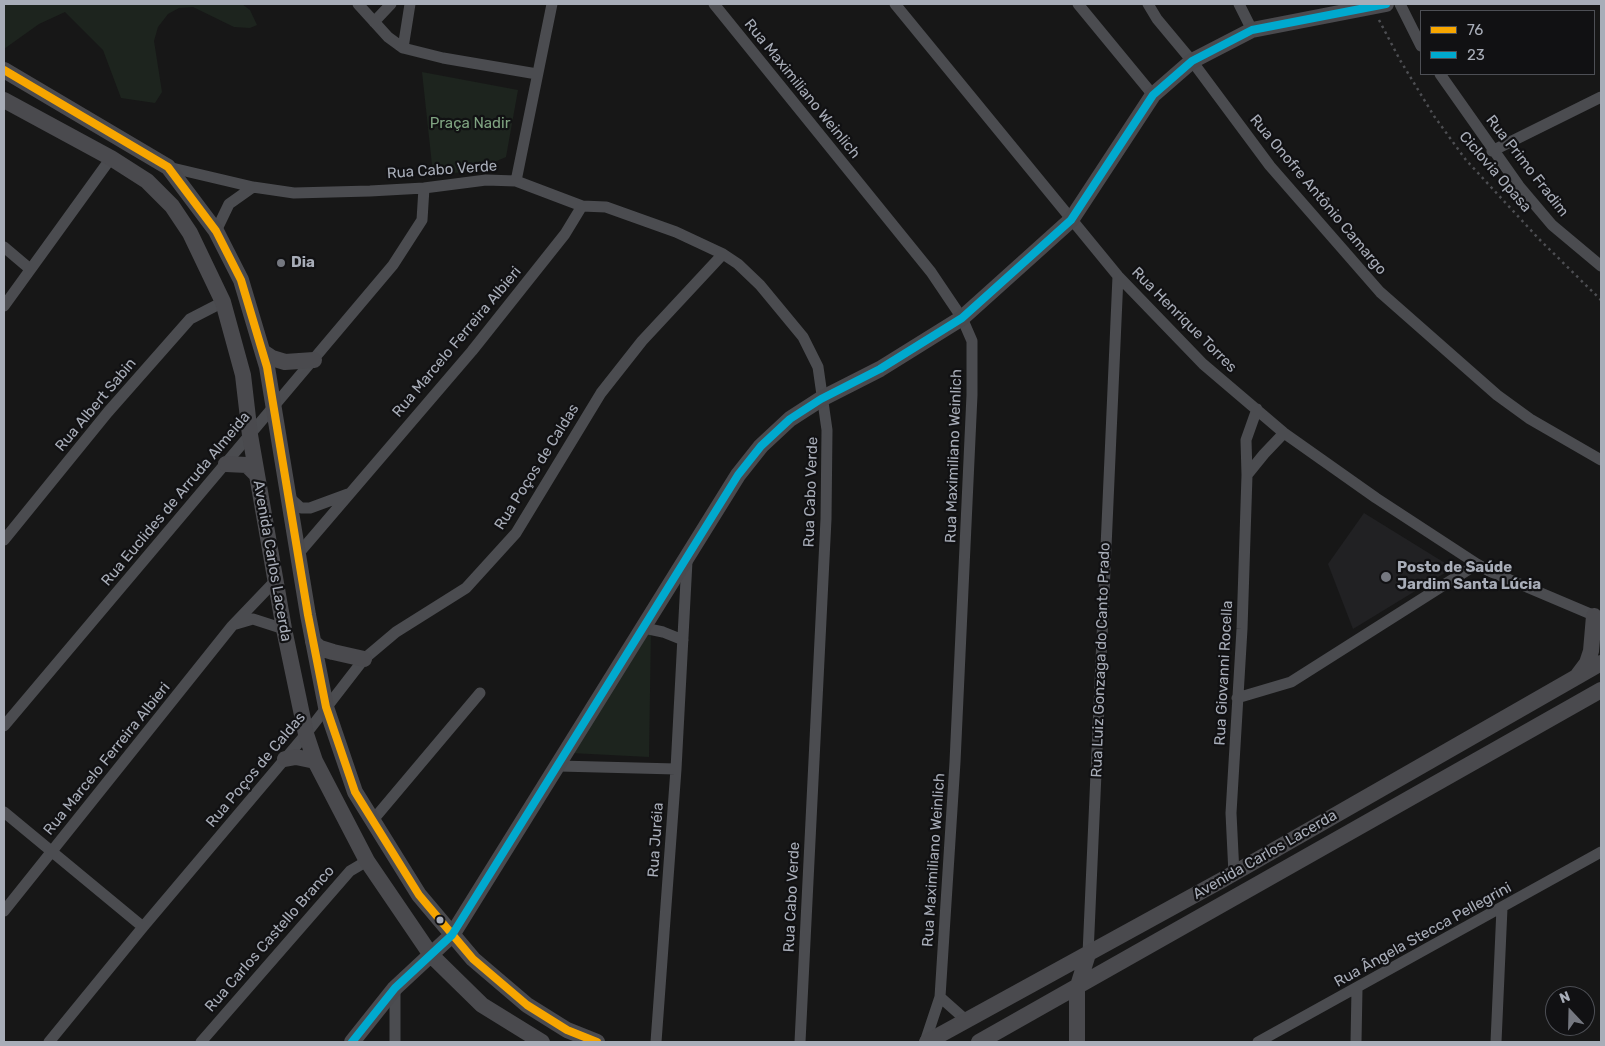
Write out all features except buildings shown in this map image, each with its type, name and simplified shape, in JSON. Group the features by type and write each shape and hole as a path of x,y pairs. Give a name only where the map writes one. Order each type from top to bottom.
{"main road":[{"path":"352,1042 395,988 452,935 687,561 738,475 761,446 790,420 821,398 887,365 962,318 1071,220 1153,95 1192,61 1252,30 1381,10"},
{"name":"Avenida Carlos Lacerda","path":"4,70 168,167 216,231 241,280 262,352 274,408 313,642 326,707 352,785 419,895 473,959 527,1005 567,1030 597,1042"},
{"name":"Avenida Carlos Lacerda","path":"4,100 111,158 147,181 172,206 190,233 223,302 243,376 250,435 284,629 306,734 315,761 367,861 431,955 482,1005 520,1037 542,1042"},
{"path":"262,352 272,358 285,362 314,360"},
{"path":"226,464 247,465 257,475"},
{"path":"1577,677 1587,662 1591,651 1598,617"},
{"path":"313,642 327,650 364,659"},
{"name":"Avenida Carlos Lacerda","path":"926,1042 1228,877 1601,663"},
{"name":"Avenida Carlos Lacerda","path":"979,1042 1077,989 1601,690"},
{"path":"285,759 296,757 315,761"},
{"path":"1228,877 1230,901"},
{"name":"Rua Luiz Gonzaga do Canto Prado","path":"1077,1042 1077,989 1088,954"}],"street":[{"path":"358,4 374,22 403,48 443,58 537,74"},
{"path":"374,22 391,4"},
{"path":"403,48 410,4"},
{"path":"516,181 552,4"},
{"name":"Rua Maximiliano Weinlich","path":"714,4 931,272 962,318 972,341 972,396 955,762 940,997 926,1042"},
{"name":"Rua Henrique Torres","path":"895,4 1118,276 1203,364 1284,433 1376,498 1478,564 1489,571 1598,617"},
{"path":"1078,4 1153,95"},
{"name":"Rua Onofre Antônio Camargo","path":"1148,4 1157,19 1192,61 1270,166 1380,292 1497,395 1530,419 1601,460"},
{"path":"1239,4 1252,30"},
{"path":"1400,4 1420,44"},
{"name":"Rua Primo Fradim","path":"1441,75 1492,151 1552,225 1599,260"},
{"path":"1492,151 1601,97"},
{"path":"4,306 111,158"},
{"name":"Rua Cabo Verde","path":"168,167 253,187 294,192 424,188 486,180 516,181 582,206 606,207 688,236 723,254 738,264 760,285 803,337 818,367 827,430 826,519 800,1042"},
{"path":"216,231 229,204 253,187"},
{"name":"Rua Euclides de Arruda Almeida","path":"4,726 393,265 422,220 424,188"},
{"name":"Rua Marcelo Ferreira Albieri","path":"299,553 478,344 565,234 582,206"},
{"path":"4,247 30,269"},
{"name":"Rua Poços de Caldas","path":"49,1042 143,927 306,734 364,659 396,632 466,588 516,533 601,393 642,341 723,254"},
{"name":"Rua Luiz Gonzaga do Canto Prado","path":"1088,954 1118,276"},
{"name":"Rua Albert Sabin","path":"4,540 108,412 190,319 223,302"},
{"name":"Rua Giovanni Rocella","path":"1228,877 1242,629 1247,475 1246,440 1256,409"},
{"path":"1247,475 1284,433"},
{"path":"290,498 301,508 310,508 350,494"},
{"name":"Rua Juréia","path":"656,1042 676,769 687,561"},
{"path":"1237,698 1291,682 1478,564"},
{"name":"Rua Marcelo Ferreira Albieri","path":"4,911 232,626 276,580"},
{"path":"232,626 243,620 253,619 284,629"},
{"path":"644,628 663,632 683,640"},
{"path":"373,820 480,693"},
{"path":"559,766 676,769"},
{"path":"4,812 143,927"},
{"name":"Rua Ângela Stecca Pellegrini","path":"1258,1042 1357,989 1601,852"},
{"name":"Rua Carlos Castello Branco","path":"201,1042 350,871 367,861"},
{"path":"1496,1042 1502,908"},
{"path":"395,988 395,1042"},
{"path":"1356,1042 1357,989"},
{"path":"940,997 967,1021"}],"path":[{"name":"Ciclovia Opasa","path":"1381,10 1405,68 1466,160 1539,240 1601,300"}],"shaded area":[{"name":"Posto de Saúde Jardim Santa Lúcia","path":"1364,513 1453,568 1353,629 1328,564"}],"green space":[{"path":"4,4 242,4 250,10 257,25 250,28 234,27 193,7 179,8 168,14 158,27 154,41 162,92 155,103 121,98 103,50 65,12 39,24 4,49"},
{"name":"Praça Nadir","path":"422,72 518,90 506,157 471,172 433,174"},
{"path":"651,627 649,757 571,753"}],"transit line":[{"name":"23","path":"352,1042 395,988 452,935 738,475 761,446 790,419 821,399 880,369 962,318 1071,220 1153,95 1192,61 1252,30 1386,4"},
{"name":"76","path":"4,70 168,167 216,231 241,280 267,367 308,615 326,707 355,792 419,895 473,959 527,1005 567,1030 597,1042"}],"place":[{"name":"Dia","path":"281,263"},
{"name":"Posto de Saúde Jardim Santa Lúcia","path":"1386,577"}]}
